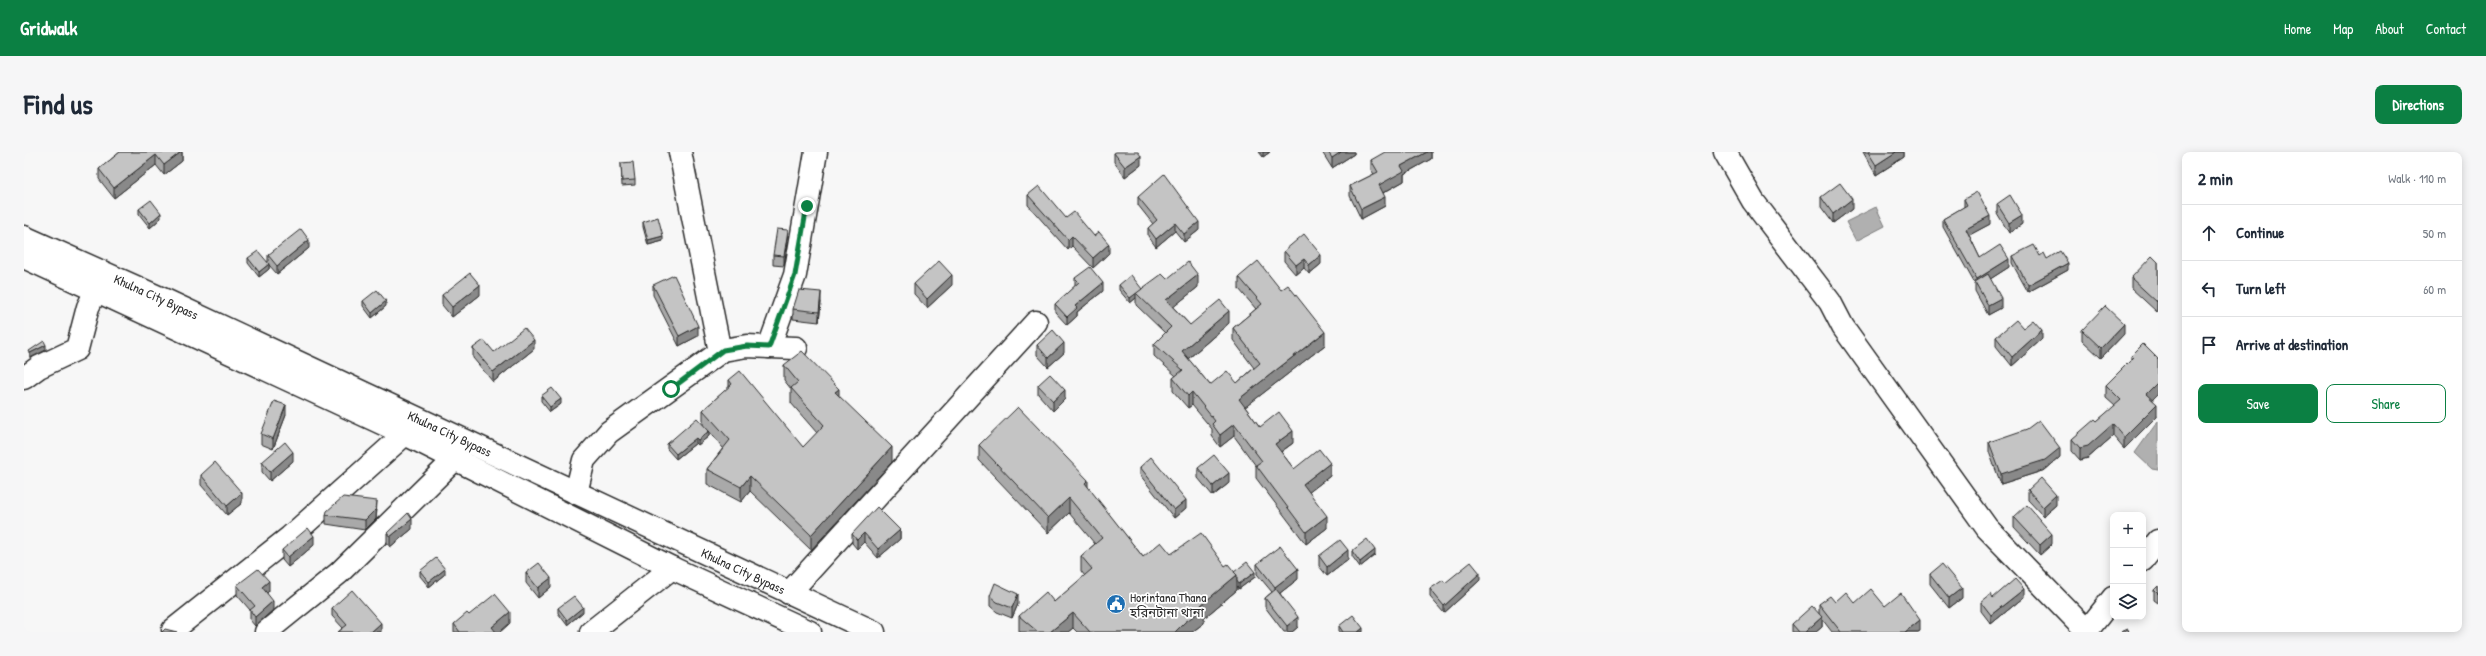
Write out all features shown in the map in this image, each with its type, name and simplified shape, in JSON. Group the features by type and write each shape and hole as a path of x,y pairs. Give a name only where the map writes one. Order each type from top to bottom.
{"main road":[{"path":"680,152 720,352"},
{"path":"769,347 795,275 816,152"},
{"path":"1725,152 1753,201 1830,302 1842,326 1987,528 2086,632 2110,602"},
{"name":"Khulna City Bypass","path":"24,238 181,308 874,632"},
{"name":"Khulna City Bypass","path":"24,257 405,434 672,568 805,631"},
{"path":"24,378 40,367 77,349 88,307 96,291"},
{"path":"790,593 1036,322"},
{"path":"576,493 584,460 609,432 723,350 747,346 796,348"},
{"path":"173,630 290,537 405,434"},
{"path":"266,632 339,574 455,459"},
{"path":"2146,556 2158,541"},
{"path":"590,632 672,568"}],"shaded area":[{"path":"1876,207 1885,226 1856,241 1846,222"},
{"path":"2158,421 2158,470 2152,469 2135,453"}],"building":[{"path":"120,152 181,152 164,165 156,155 114,188 99,169"},
{"path":"1138,152 1141,156 1125,167 1114,153"},
{"path":"1328,152 1341,152 1332,158"},
{"path":"1385,152 1427,152 1401,166 1404,171 1379,185 1385,197 1361,209 1350,186 1378,172 1371,160"},
{"path":"1868,152 1896,152 1876,165"},
{"path":"633,162 635,180 622,181 621,163"},
{"path":"1164,174 1199,222 1184,234 1175,223 1156,239 1148,228 1157,220 1138,197"},
{"path":"1840,183 1852,199 1833,214 1821,197"},
{"path":"1039,186 1066,218 1074,212 1094,236 1099,232 1109,244 1093,258 1072,236 1068,240 1028,195"},
{"path":"1977,192 1990,216 1966,229 1980,258 2000,245 2009,259 1977,279 1943,219 1967,205 1964,199"},
{"path":"2010,195 2022,215 2009,223 1997,204"},
{"path":"151,200 161,213 150,223 139,209"},
{"path":"658,217 663,236 648,240 643,222"},
{"path":"301,229 309,240 277,266 268,255"},
{"path":"777,229 788,230 784,256 773,255"},
{"path":"1304,234 1321,255 1309,265 1304,259 1296,265 1284,251"},
{"path":"2034,245 2040,256 2044,253 2047,259 2060,251 2068,263 2028,285 2012,256"},
{"path":"258,251 269,264 259,272 248,258"},
{"path":"2152,256 2158,262 2157,302 2131,278"},
{"path":"939,261 952,275 927,299 914,284"},
{"path":"1258,261 1281,290 1288,285 1325,332 1239,399 1260,427 1279,412 1293,431 1275,444 1294,469 1319,449 1330,463 1303,484 1327,516 1306,532 1256,465 1262,461 1234,424 1220,435 1212,424 1215,421 1192,392 1188,396 1173,378 1183,370 1154,344 1171,327 1136,293 1162,274 1167,279 1188,262 1198,275 1166,300 1190,325 1220,300 1229,311 1182,351 1210,385 1227,371 1237,383 1260,363 1233,328 1262,304 1239,277"},
{"path":"1090,267 1103,283 1075,306 1077,308 1067,317 1055,304 1079,282 1075,278"},
{"path":"470,273 480,285 452,307 442,295"},
{"path":"1988,274 2001,298 1988,305 1975,282"},
{"path":"674,275 698,326 679,336 653,285"},
{"path":"1131,275 1142,289 1130,298 1119,285"},
{"path":"377,290 386,301 372,313 363,301"},
{"path":"799,290 821,292 819,312 793,309"},
{"path":"2105,306 2124,324 2101,348 2082,330"},
{"path":"2016,320 2023,328 2033,320 2042,330 2012,357 1996,337"},
{"path":"524,328 534,340 493,372 473,348 484,340 494,352"},
{"path":"1053,330 1064,343 1048,358 1037,345"},
{"path":"44,341 46,345 30,353 29,351"},
{"path":"2143,344 2158,359 2158,382 2146,394 2157,404 2124,437 2113,424 2088,446 2080,448 2072,439 2095,419 2097,421 2121,400 2106,385 2133,358 2131,356"},
{"path":"802,351 839,389 835,392 892,447 811,535 750,476 741,487 707,469 730,440 703,410 732,384 729,380 740,371 803,447 824,425 791,388 798,382 784,365"},
{"path":"1050,374 1065,390 1053,401 1038,385"},
{"path":"552,388 561,399 550,407 541,396"},
{"path":"274,401 286,405 273,439 261,434"},
{"path":"1018,407 1088,480 1085,483 1143,557 1161,542 1171,554 1201,533 1225,566 1228,564 1237,575 1201,605 1204,609 1185,622 1175,632 1090,632 1073,613 1050,632 1038,632 1019,616 1046,592 1054,602 1092,569 1081,556 1102,538 1069,498 1048,518 979,445"},
{"path":"697,418 709,431 698,440 696,438 676,454 667,444"},
{"path":"2039,420 2060,448 2045,460 2001,474 1989,442 2027,429"},
{"path":"285,442 293,452 270,472 262,462"},
{"path":"1214,455 1229,473 1213,486 1198,468"},
{"path":"1151,457 1186,500 1174,510 1140,467"},
{"path":"215,462 242,493 227,506 201,475"},
{"path":"2041,478 2056,495 2043,507 2028,490"},
{"path":"343,497 377,501 376,509 365,520 326,515 327,511"},
{"path":"2027,505 2052,534 2040,545 2014,517"},
{"path":"877,507 900,530 878,549 864,533 857,540 852,534"},
{"path":"408,513 412,519 390,537 387,533"},
{"path":"308,528 314,536 288,557 282,550"},
{"path":"1367,539 1375,550 1360,562 1352,551"},
{"path":"1340,540 1348,550 1327,567 1319,556"},
{"path":"1280,546 1298,569 1275,587 1257,564"},
{"path":"436,558 445,569 429,582 420,571"},
{"path":"1247,562 1255,572 1239,584 1237,581 1237,575 1234,572"},
{"path":"1471,562 1480,573 1444,606 1430,589 1443,580 1445,583"},
{"path":"539,563 551,578 538,588 526,573"},
{"path":"1942,564 1962,588 1949,598 1930,574"},
{"path":"258,569 269,581 262,587 273,601 255,617 250,610 255,606 237,585"},
{"path":"2015,579 2024,589 1991,615 1981,602 1991,594 1993,598"},
{"path":"995,583 1018,594 1012,608 997,602 990,596"},
{"path":"2158,586 2158,594 2154,590"},
{"path":"1276,589 1298,617 1287,626 1265,598"},
{"path":"1871,589 1885,606 1901,593 1920,620 1905,632 1841,632 1819,604 1830,596 1835,602 1846,592 1855,603"},
{"path":"352,590 381,623 371,632 338,632 347,625 332,608"},
{"path":"495,594 510,612 492,627 496,632 460,632 454,624 467,613 469,615"},
{"path":"574,596 583,607 567,620 558,608"},
{"path":"1812,606 1822,617 1805,632 1799,632 1792,624"},
{"path":"1353,615 1363,628 1358,632 1343,632 1339,626"},
{"path":"165,629 177,632 162,632"},
{"path":"2128,629 2129,632 2121,632"}],"place":[{"name":"Horintana Thana হরিনটানা থানা","path":"1116,604"}],"route":[{"path":"671,389 723,350 747,346 769,347 795,275 807,206"}]}
